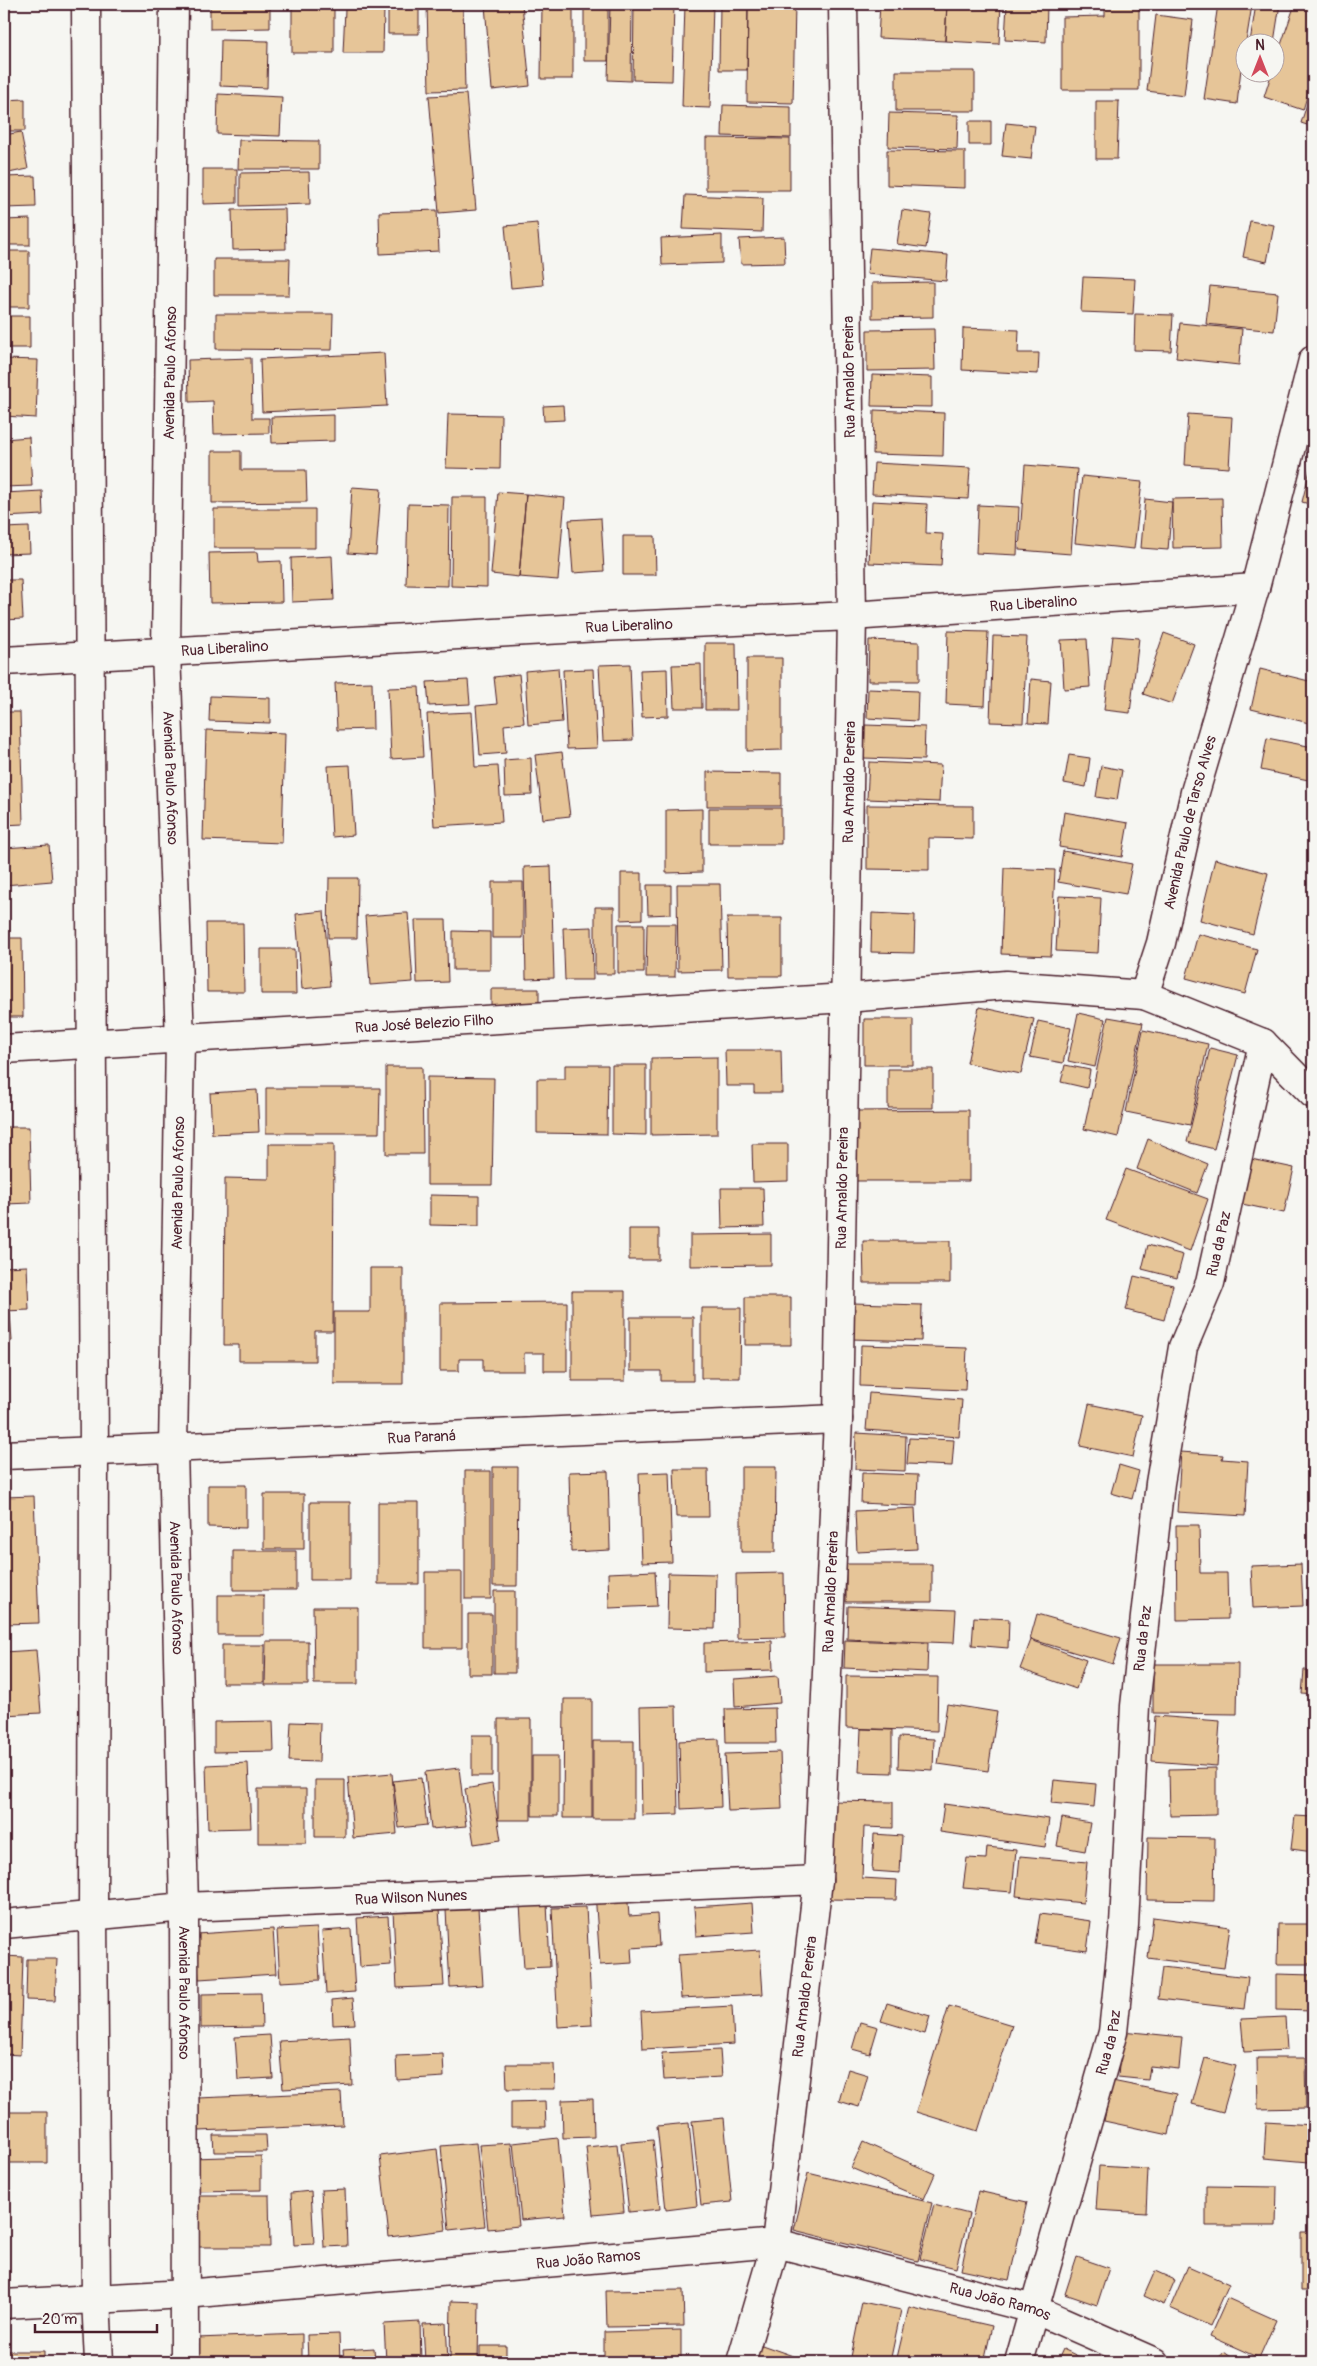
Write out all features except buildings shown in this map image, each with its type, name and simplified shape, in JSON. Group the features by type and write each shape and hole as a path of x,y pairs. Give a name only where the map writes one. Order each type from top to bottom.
{"street":[{"path":"86,4 88,656 94,1450 93,1917 96,2298 99,2362"},
{"name":"Avenida Paulo Afonso","path":"174,4 166,651 180,1040 173,1448 184,1907 185,2362"},
{"name":"Rua Arnaldo Pereira","path":"741,2362 776,2243 818,1880 838,1420 852,616 843,4"},
{"name":"Avenida Paulo de Tarso Alves","path":"1144,995 1161,943 1195,792 1255,588 1313,360"},
{"name":"Rua Liberalino","path":"4,661 852,616 1255,588"},
{"path":"846,998 1006,985 1144,995 1263,1043 1313,1094"},
{"name":"Rua José Belezio Filho","path":"4,1049 91,1043 180,1040 846,998"},
{"name":"Rua da Paz","path":"1019,2362 1113,2032 1124,1925 1136,1706 1160,1483 1183,1347 1210,1282 1263,1043"},
{"name":"Rua Paraná","path":"4,1455 838,1420"},
{"name":"Rua Wilson Nunes","path":"4,1924 184,1907 818,1880"},
{"name":"Rua João Ramos","path":"4,2304 185,2294 776,2243 1034,2309 1154,2362"}]}
